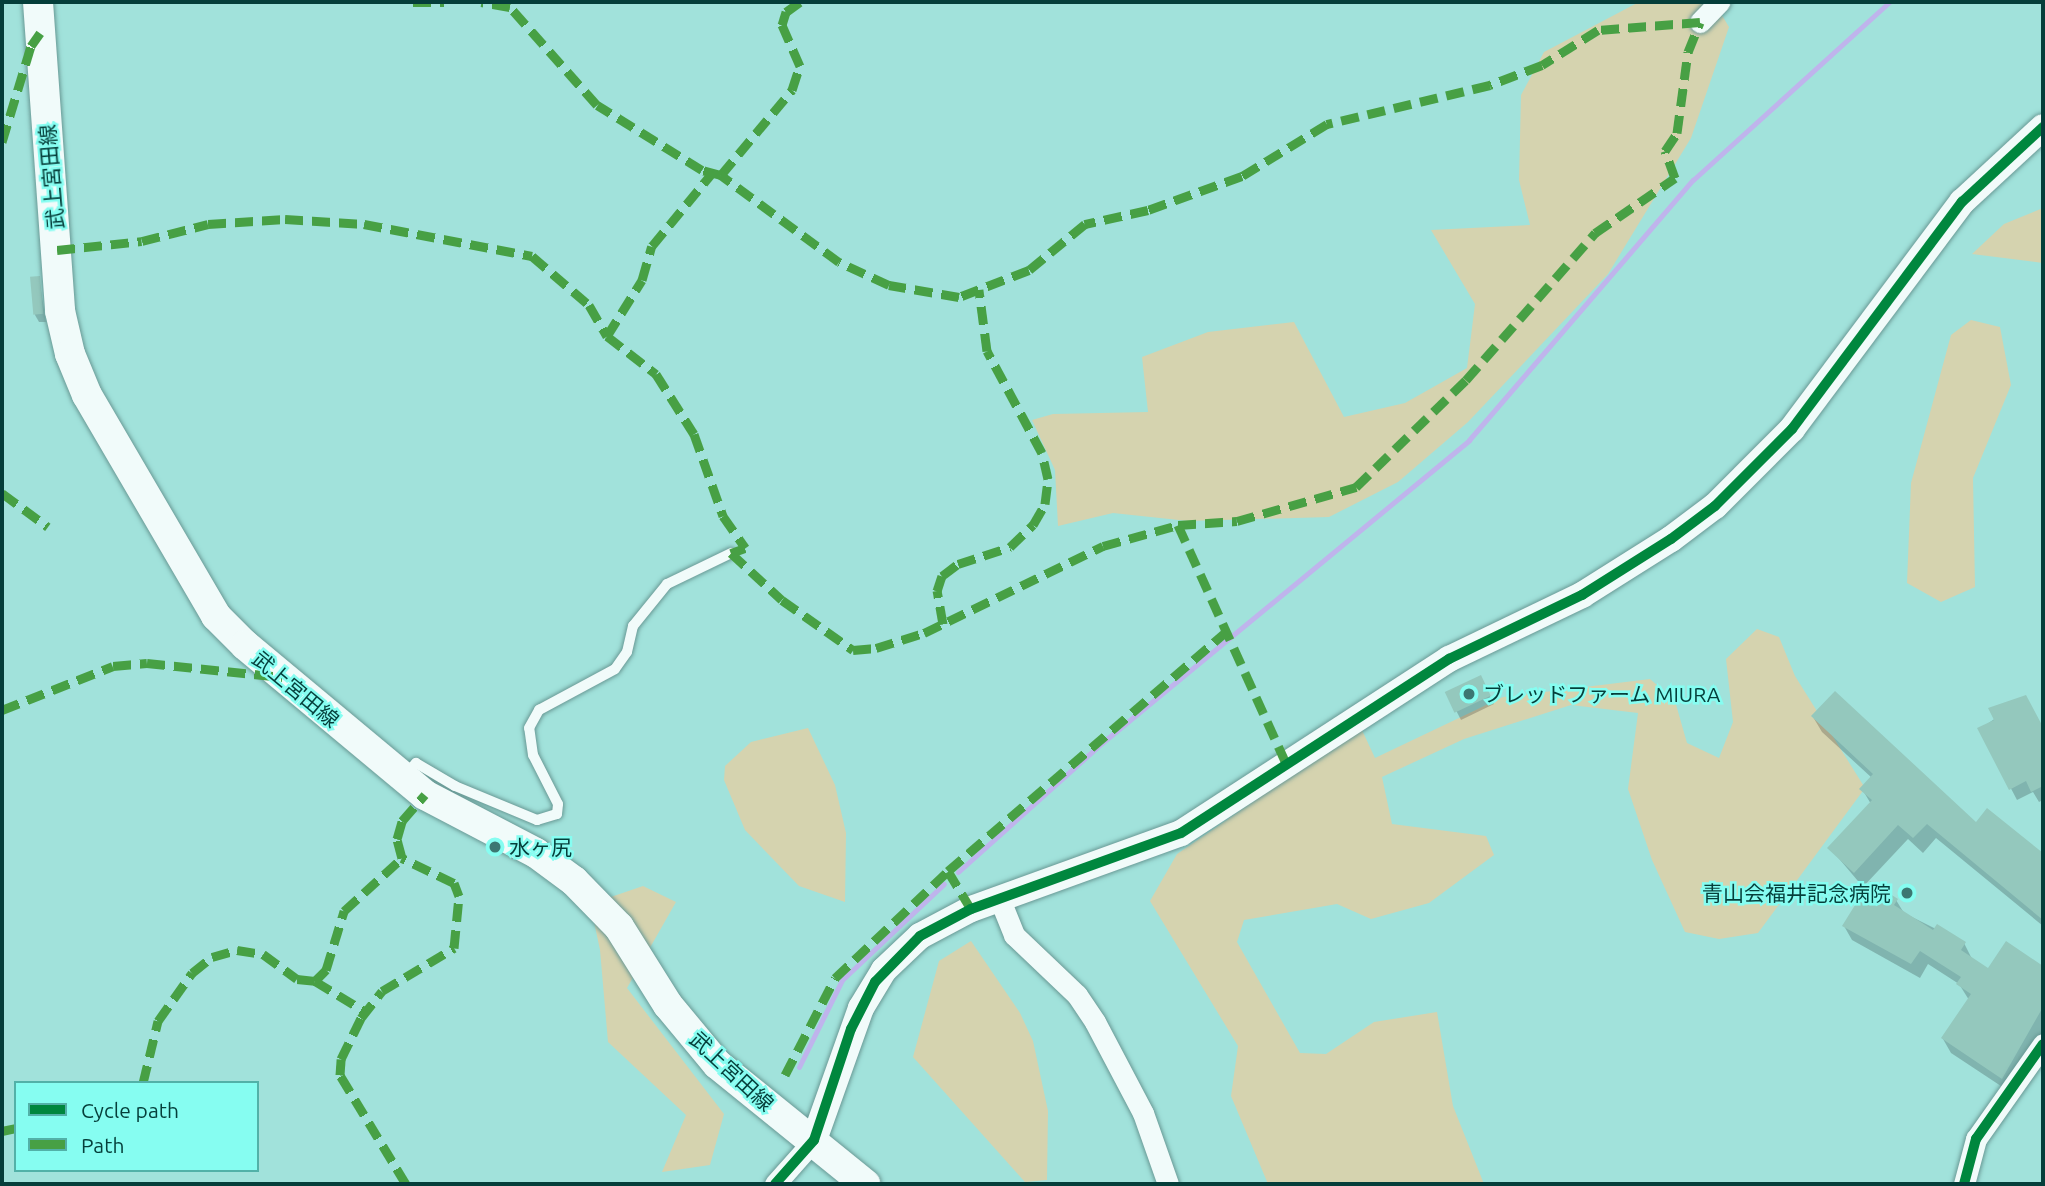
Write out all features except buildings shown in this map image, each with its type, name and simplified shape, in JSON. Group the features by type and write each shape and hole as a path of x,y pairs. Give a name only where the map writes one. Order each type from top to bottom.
{"main road":[{"name":"武上宮田線","path":"38,2 60,311 70,354 87,395 216,616 403,778 442,806 525,847 574,881 619,927 668,1005 703,1048 751,1093 814,1140 865,1184"}],"street":[{"path":"1700,22 1719,2"},
{"path":"775,1184 814,1140 851,1029 884,970 920,936 947,919 1181,833 1450,659 1582,595 1671,539 1715,506 1792,429 1962,202 2043,127"},
{"path":"1000,900 1014,935 1077,995 1095,1022 1143,1113 1168,1184"},
{"path":"1964,1184 1976,1139 2043,1044"}],"lane":[{"path":"403,778 416,763 455,786 537,820 557,814 558,804 533,755 529,728 540,710 615,669 627,652 633,626 667,584 731,553"}],"shaded area":[{"path":"1639,2 1714,2 1729,27 1691,138 1608,274 1468,422 1398,482 1329,517 1188,521 1113,513 1058,526 1055,470 1032,420 1053,414 1148,412 1142,357 1208,332 1294,322 1344,417 1405,403 1467,368 1475,304 1431,230 1530,225 1519,180 1521,95 1544,52"},
{"path":"2043,208 2043,263 1972,254 2004,224"},
{"path":"1971,320 2000,327 2011,385 1973,478 1975,587 1941,602 1907,583 1911,483 1951,335"},
{"path":"1757,629 1779,637 1795,676 1865,788 1758,933 1719,939 1685,932 1652,860 1628,789 1638,713 1571,705 1464,739 1382,777 1392,824 1486,836 1494,855 1429,903 1371,919 1337,904 1244,920 1237,942 1300,1053 1326,1054 1374,1022 1437,1012 1453,1106 1484,1184 1268,1184 1231,1096 1238,1046 1150,901 1177,854 1361,728 1375,758 1503,697 1650,679 1675,701 1687,743 1719,758 1733,722 1726,659"},
{"path":"808,728 835,785 846,833 845,902 799,886 745,830 724,780 725,766 751,742"},
{"path":"643,886 676,902 627,988 724,1114 710,1165 662,1172 686,1115 608,1042 600,950 593,917 605,899"},
{"path":"971,941 1020,1013 1033,1041 1048,1111 1047,1180 1025,1182 913,1057 939,961"}],"waterway":[{"path":"958,872 1102,743 1469,440 1693,180 1889,2"},
{"path":"799,1067 842,980 944,884"}],"marked path":[{"path":"413,2 444,2"},
{"path":"57,250 142,241 208,224 285,219 364,224 532,256 589,305 607,336 656,374 694,434 723,516 745,548 731,553 782,600 853,650 876,648 924,633 1103,546 1178,525 1237,521 1356,487 1466,380 1595,233 1675,178 1665,151 1677,133 1688,52 1700,22 1598,30 1542,65 1490,85 1327,124 1242,176 1148,210 1085,224 1029,270 959,297 889,285 839,262 721,175 702,170 597,105 510,7 481,2"},
{"path":"721,175 792,90 800,66 782,25 786,12 800,2"},
{"path":"2,142 31,46 40,33"},
{"path":"607,336 642,280 652,246 713,172"},
{"path":"943,624 937,591 942,576 958,564 1010,547 1033,525 1045,504 1048,479 1042,453 987,351 979,290"},
{"path":"2,493 48,527"},
{"path":"1178,525 1288,768"},
{"path":"971,909 948,871 1226,632"},
{"path":"2,710 113,666 147,663 282,677"},
{"path":"406,1184 340,1075 341,1059 361,1018 382,991 454,948 459,896 454,883 402,858 397,839 402,821 425,795"},
{"path":"143,1081 158,1021 192,973 212,957 237,950 263,954 297,979 315,981 326,970 344,911 402,858"},
{"path":"785,1075 835,978 948,871"},
{"path":"315,981 366,1012"},
{"path":"2,1131 14,1128"}],"cycle path":[{"path":"775,1184 814,1140 851,1029 875,982 920,936 971,909 1181,833 1449,659 1582,595 1671,539 1715,506 1792,429 1962,202 2043,127"},
{"path":"1964,1184 1976,1139 2043,1044"}],"place":[{"name":"ブレッドファーム MIURA","path":"1469,694"},
{"name":"水ヶ尻","path":"495,847"},
{"name":"青山会福井記念病院","path":"1907,893"}]}
